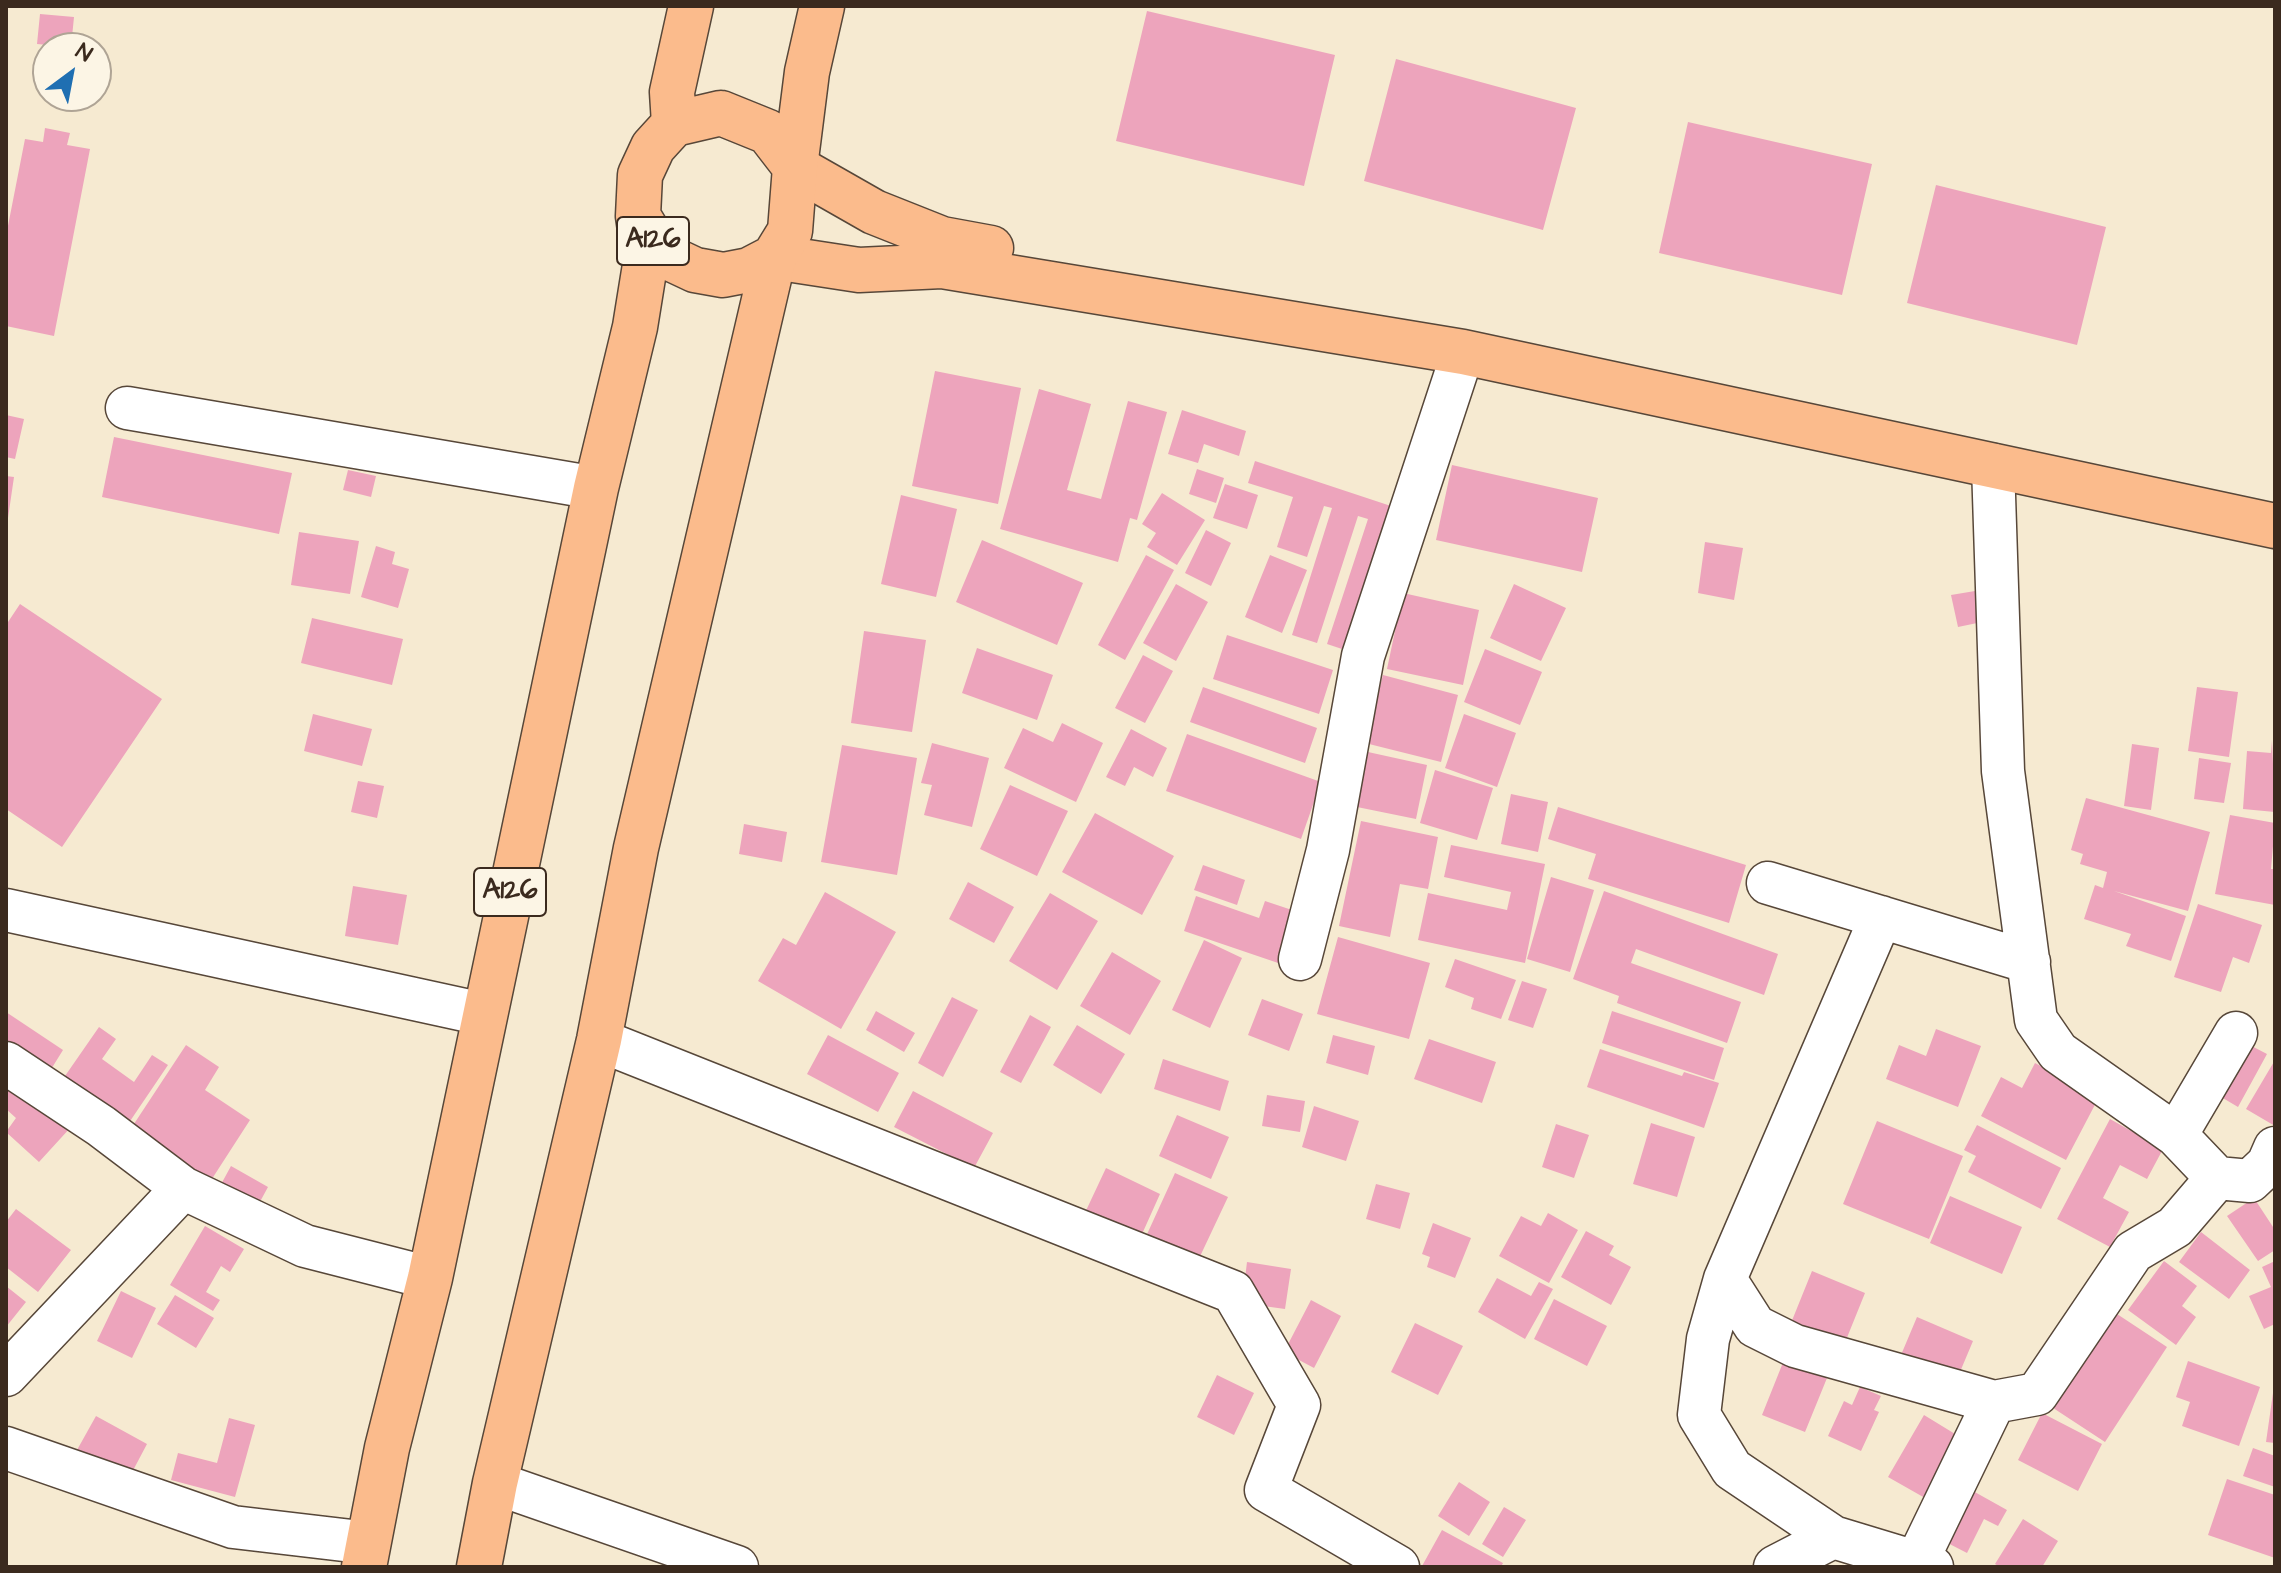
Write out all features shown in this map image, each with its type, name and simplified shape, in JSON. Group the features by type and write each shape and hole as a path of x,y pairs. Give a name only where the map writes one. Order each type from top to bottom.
{"main road":[{"path":"691,6 672,92 674,124 721,113 746,121 768,132 795,167 874,212 942,239 2275,508"},
{"path":"479,1567 495,1483 599,1040 636,848 774,257 790,231 807,72 822,6"},
{"name":"A126","path":"366,1555 387,1448 430,1278 483,1014 596,488 635,327 645,265 638,216 640,175 653,147 674,124"},
{"name":"A126","path":"638,216 661,254 695,270 723,275 749,270 774,257"},
{"path":"774,257 859,270 942,266 1463,352 2275,526"}],"street":[{"path":"1300,959 1328,850 1363,656 1463,352"},
{"path":"127,408 596,488"},
{"path":"1993,465 2003,771 2036,1020 2058,1052 2176,1135 2217,1178 2250,1181 2268,1164 2275,1148"},
{"path":"1768,883 2029,962"},
{"path":"6,910 483,1014"},
{"path":"1881,917 1725,1279 1708,1339 1699,1415 1732,1469 1833,1537 1924,1564 1994,1402"},
{"path":"2176,1135 2236,1033"},
{"path":"599,1040 1233,1292 1299,1405 1266,1490 1398,1567"},
{"path":"6,1063 101,1126 183,1188 305,1246 430,1278"},
{"path":"1725,1279 1755,1326 1795,1346 1994,1402 2037,1394 2133,1252 2175,1227 2217,1178"},
{"path":"6,1375 183,1188"},
{"path":"6,1448 233,1527 366,1555"},
{"path":"495,1483 737,1567"},
{"path":"1775,1567 1833,1537"}],"building":[{"path":"1147,11 1335,55 1304,186 1116,141"},
{"path":"40,14 74,17 72,32 38,32"},
{"path":"1396,59 1576,108 1543,230 1364,181"},
{"path":"1688,122 1872,164 1842,295 1659,253"},
{"path":"45,128 70,133 67,145 90,149 54,336 6,326 6,236 25,139 43,142"},
{"path":"1936,185 2106,227 2077,345 1907,303"},
{"path":"935,371 1021,388 998,504 912,486"},
{"path":"1039,389 1091,404 1067,490 1101,499 1128,401 1167,412 1137,520 1130,518 1118,562 1000,529"},
{"path":"1182,410 1246,431 1239,456 1204,444 1198,463 1168,454"},
{"path":"6,415 24,419 15,459 6,457"},
{"path":"114,437 292,473 279,534 102,497"},
{"path":"1255,461 1397,508 1345,650 1327,644 1368,519 1358,516 1317,643 1292,635 1332,508 1324,506 1307,557 1277,547 1293,497 1248,483"},
{"path":"1452,465 1598,498 1582,572 1436,540"},
{"path":"1197,469 1224,478 1216,503 1189,494"},
{"path":"348,470 376,476 371,497 343,490"},
{"path":"6,476 14,477 8,518 6,518"},
{"path":"1225,484 1258,495 1247,529 1213,518"},
{"path":"1162,493 1205,520 1177,565 1147,547 1156,533 1142,524"},
{"path":"901,495 957,509 936,597 881,584"},
{"path":"1206,530 1231,543 1211,586 1185,573"},
{"path":"299,532 359,541 350,594 291,585"},
{"path":"982,540 1083,583 1057,645 956,602"},
{"path":"1705,542 1743,548 1734,600 1698,593"},
{"path":"376,546 395,552 392,564 409,569 398,608 361,597"},
{"path":"1146,555 1174,570 1125,660 1098,645"},
{"path":"1270,555 1307,570 1282,633 1245,617"},
{"path":"1176,584 1208,602 1176,661 1143,643"},
{"path":"1514,584 1566,608 1541,661 1490,638"},
{"path":"1975,591 1982,622 1958,627 1951,595"},
{"path":"1403,593 1479,610 1463,685 1387,669"},
{"path":"20,604 162,699 62,847 6,809 6,625"},
{"path":"312,618 403,639 392,685 301,663"},
{"path":"864,631 926,640 912,732 851,723"},
{"path":"1227,635 1333,670 1319,714 1213,679"},
{"path":"977,648 1053,675 1037,720 962,693"},
{"path":"1485,649 1542,672 1520,725 1464,702"},
{"path":"1143,655 1173,671 1145,723 1115,708"},
{"path":"1383,675 1458,695 1441,762 1365,743"},
{"path":"1203,687 1317,728 1305,763 1190,722"},
{"path":"2197,687 2238,692 2229,757 2188,751"},
{"path":"313,714 372,729 362,766 304,751"},
{"path":"1464,714 1516,733 1497,787 1445,768"},
{"path":"1062,723 1103,743 1076,802 1004,768 1023,728 1053,742"},
{"path":"1131,729 1167,748 1153,777 1134,767 1125,786 1106,777"},
{"path":"1187,734 1321,782 1301,839 1166,791"},
{"path":"2272,740 2275,812 2243,809 2247,751 2271,753"},
{"path":"932,743 989,758 972,827 924,815 932,785 921,783"},
{"path":"2132,744 2159,748 2151,810 2124,806"},
{"path":"842,745 917,758 897,875 821,862"},
{"path":"1368,752 1427,765 1416,819 1357,807"},
{"path":"2199,758 2231,763 2224,803 2194,799"},
{"path":"1435,770 1493,788 1477,840 1420,823"},
{"path":"358,781 384,786 377,818 351,812"},
{"path":"1010,785 1068,811 1037,876 980,849"},
{"path":"1511,794 1548,802 1538,852 1501,844"},
{"path":"2086,798 2210,832 2188,911 2114,891 2186,916 2171,961 2126,946 2131,934 2084,919 2095,885 2103,888 2107,872 2080,864 2083,854 2071,850"},
{"path":"1558,807 1746,865 1729,923 1588,879 1596,854 1548,839"},
{"path":"1095,813 1174,856 1142,915 1062,872"},
{"path":"2230,815 2275,823 2271,869 2275,869 2275,905 2215,894"},
{"path":"1361,821 1438,837 1428,889 1400,884 1390,937 1339,926"},
{"path":"744,824 787,832 782,862 739,854"},
{"path":"1451,845 1545,864 1525,963 1418,940 1428,893 1507,910 1511,892 1444,877"},
{"path":"1203,865 1245,880 1237,905 1194,890"},
{"path":"1551,877 1594,890 1570,972 1527,959"},
{"path":"968,882 1014,907 994,943 949,919"},
{"path":"353,886 407,895 398,945 345,936"},
{"path":"1604,891 1778,954 1764,995 1636,949 1631,963 1741,1002 1727,1043 1617,1003 1619,996 1573,979"},
{"path":"825,892 896,932 841,1029 758,981 783,938 796,945"},
{"path":"1050,893 1098,921 1057,990 1009,961"},
{"path":"1196,896 1259,918 1265,901 1301,913 1284,965 1184,931"},
{"path":"2198,904 2262,925 2249,963 2233,957 2221,992 2174,977"},
{"path":"1338,937 1430,963 1409,1039 1317,1014"},
{"path":"1204,940 1242,958 1210,1028 1172,1010"},
{"path":"1112,952 1161,981 1130,1035 1080,1006"},
{"path":"1455,959 1516,980 1501,1019 1471,1009 1474,998 1445,987"},
{"path":"1522,981 1547,989 1533,1028 1508,1020"},
{"path":"952,997 978,1010 943,1077 918,1063"},
{"path":"1262,999 1303,1014 1289,1051 1248,1035"},
{"path":"876,1011 915,1033 904,1052 866,1030"},
{"path":"1612,1011 1724,1048 1714,1080 1602,1043"},
{"path":"6,1012 63,1050 45,1079 6,1053"},
{"path":"1030,1015 1051,1027 1021,1083 1000,1072"},
{"path":"1077,1025 1125,1054 1101,1094 1053,1065"},
{"path":"99,1027 116,1039 102,1059 134,1082 152,1055 168,1065 122,1133 56,1089"},
{"path":"1936,1029 1981,1046 1958,1107 1886,1079 1899,1045 1926,1056"},
{"path":"828,1035 899,1073 878,1112 807,1074"},
{"path":"1333,1035 1375,1046 1368,1075 1326,1063"},
{"path":"1429,1039 1496,1062 1482,1103 1414,1079"},
{"path":"2240,1040 2267,1054 2238,1107 2211,1091"},
{"path":"186,1045 219,1067 205,1090 250,1120 208,1185 128,1133"},
{"path":"1600,1049 1682,1076 1684,1072 1719,1083 1704,1128 1587,1087"},
{"path":"1163,1059 1229,1081 1220,1111 1154,1089"},
{"path":"2275,1060 2275,1126 2246,1109"},
{"path":"2035,1063 2099,1097 2066,1160 1981,1116 2001,1077 2022,1088"},
{"path":"6,1067 71,1127 39,1162 6,1132 16,1118 6,1109"},
{"path":"913,1091 993,1133 974,1168 894,1127"},
{"path":"1267,1095 1305,1101 1300,1132 1262,1126"},
{"path":"1314,1106 1359,1121 1346,1161 1302,1147"},
{"path":"1177,1115 1229,1137 1211,1179 1159,1156"},
{"path":"2110,1119 2163,1149 2147,1179 2120,1165 2103,1198 2129,1212 2110,1247 2057,1219"},
{"path":"1877,1121 1963,1156 1929,1239 1843,1204"},
{"path":"1651,1123 1695,1137 1677,1197 1633,1184"},
{"path":"1556,1124 1589,1135 1574,1178 1542,1167"},
{"path":"1977,1125 2061,1168 2041,1209 1968,1172 1976,1156 1964,1150"},
{"path":"231,1166 268,1187 256,1209 219,1188"},
{"path":"1106,1168 1160,1194 1138,1243 1083,1217"},
{"path":"1175,1173 1228,1197 1195,1267 1143,1243"},
{"path":"1376,1184 1410,1193 1400,1229 1366,1219"},
{"path":"1950,1196 2022,1227 2002,1274 1930,1243"},
{"path":"2254,1198 2275,1230 2275,1250 2258,1261 2227,1216"},
{"path":"16,1209 71,1250 38,1292 6,1267 6,1222"},
{"path":"1548,1213 1578,1230 1549,1283 1499,1256 1521,1216 1541,1226"},
{"path":"1433,1223 1471,1238 1455,1278 1427,1267 1430,1257 1422,1254"},
{"path":"205,1226 244,1249 230,1272 221,1266 206,1292 220,1300 213,1311 170,1285"},
{"path":"1586,1231 1614,1246 1609,1255 1631,1267 1611,1305 1561,1277"},
{"path":"2201,1232 2250,1270 2229,1299 2179,1262"},
{"path":"2164,1261 2197,1286 2182,1306 2196,1317 2176,1345 2128,1310"},
{"path":"2275,1261 2275,1324 2264,1329 2249,1296 2271,1287 2262,1267"},
{"path":"1247,1262 1291,1269 1285,1309 1242,1303"},
{"path":"1812,1271 1865,1293 1844,1345 1791,1323"},
{"path":"1497,1278 1531,1296 1539,1282 1553,1289 1525,1339 1478,1312"},
{"path":"6,1286 26,1302 6,1327"},
{"path":"121,1291 156,1308 132,1358 97,1341"},
{"path":"175,1295 214,1318 196,1348 157,1324"},
{"path":"1554,1299 1607,1326 1587,1366 1534,1339"},
{"path":"1311,1300 1341,1316 1314,1368 1284,1352"},
{"path":"2114,1312 2167,1347 2105,1442 2044,1402"},
{"path":"1917,1317 1973,1341 1957,1379 1901,1355"},
{"path":"1415,1323 1463,1346 1438,1395 1391,1372"},
{"path":"1784,1360 1827,1378 1805,1432 1762,1415"},
{"path":"2188,1361 2260,1387 2239,1446 2182,1426 2190,1402 2176,1397"},
{"path":"1217,1375 1254,1393 1234,1435 1197,1417"},
{"path":"1860,1387 1881,1396 1874,1410 1879,1412 1861,1451 1828,1436 1844,1401 1852,1405"},
{"path":"2275,1393 2275,1443 2266,1442"},
{"path":"2042,1413 2102,1444 2078,1491 2018,1460"},
{"path":"1924,1415 1960,1437 1925,1498 1888,1477"},
{"path":"96,1416 147,1444 129,1478 77,1450"},
{"path":"229,1418 255,1425 235,1497 171,1480 178,1453 217,1463"},
{"path":"2253,1448 2275,1456 2275,1487 2243,1476"},
{"path":"2227,1479 2275,1495 2275,1558 2208,1535"},
{"path":"1459,1482 1490,1502 1469,1536 1438,1516"},
{"path":"1964,1486 2007,1510 1998,1526 1984,1519 1967,1553 1936,1537"},
{"path":"1504,1507 1526,1520 1503,1557 1482,1544"},
{"path":"2023,1519 2058,1541 2042,1567 2000,1567 1995,1564"},
{"path":"1442,1530 1503,1563 1501,1567 1422,1566"}]}
